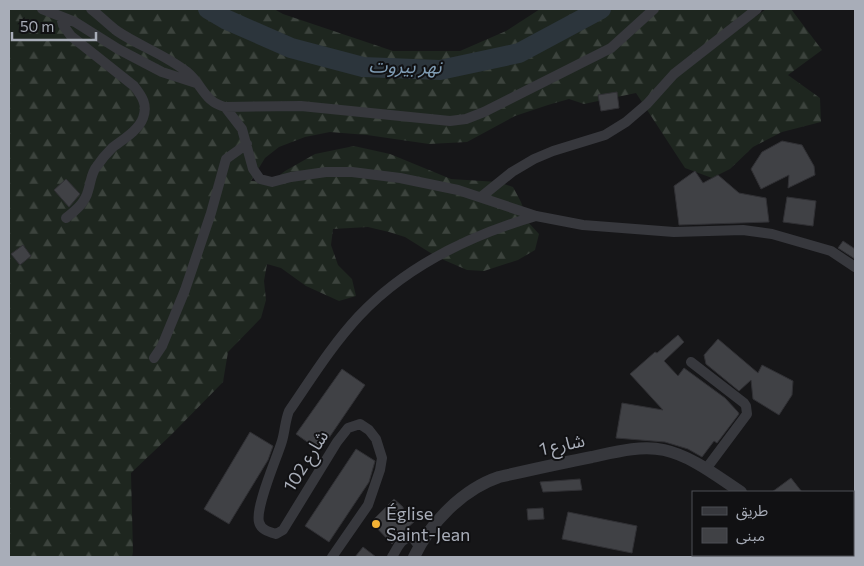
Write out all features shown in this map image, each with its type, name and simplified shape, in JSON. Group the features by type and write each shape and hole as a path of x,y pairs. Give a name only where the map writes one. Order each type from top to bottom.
{"street":[{"path":"42,9 75,22 118,49 162,72 197,84"},
{"path":"91,9 118,31 188,72 208,99 216,105 225,107 301,106 450,121 466,118 506,102 611,48 654,9"},
{"path":"481,197 512,172 534,159 605,135 626,122 647,104 674,74 757,9"},
{"path":"61,17 63,25 71,36 137,90 144,102 145,111 142,120 132,132 110,150 96,167 90,179 88,193 84,200 66,218"},
{"path":"225,107 242,129 254,169 260,178 272,182 326,172 352,172 400,178 458,190 536,216 583,225 674,232 743,230 772,234 831,251 855,267"},
{"path":"154,358 162,346 185,290 211,214 226,158 247,144"},
{"name":"شارع 102","path":"332,557 368,505 380,470 382,458 376,439 369,430 360,424 348,428 337,442 283,530 276,534 268,532 260,527 258,519 265,488 283,439 289,411 305,386 347,330 380,296 407,274 470,239 536,216"},
{"path":"691,362 744,403 747,410 747,414 706,469"},
{"name":"شارع 1","path":"417,552 446,512 482,483 499,477 633,449 664,450 680,456 706,469 739,491"},
{"path":"392,557 406,538 412,537 417,552"}],"green space":[{"path":"9,9 274,9 283,14 393,51 460,51 506,31 540,9 749,9 755,17 766,9 791,9 822,50 788,75 820,98 821,122 782,132 753,147 730,169 712,178 685,168 636,93 584,104 569,99 548,105 515,116 467,142 429,144 330,132 305,137 279,147 265,158 251,181 271,182 285,171 315,154 354,146 390,154 451,179 498,182 513,187 528,222 539,234 535,250 518,260 484,271 467,270 437,257 405,237 389,232 368,227 333,229 331,245 338,265 352,279 356,296 339,301 306,286 281,268 267,264 264,281 266,300 261,318 228,352 223,382 131,473 132,557 9,557"}],"building":[{"path":"617,92 619,108 601,111 598,95"},
{"path":"782,141 802,145 814,166 815,175 788,188 789,175 761,189 751,169 762,152"},
{"path":"695,171 703,183 718,175 739,193 766,198 769,222 679,225 674,186"},
{"path":"66,179 80,194 69,207 54,190"},
{"path":"787,197 816,201 813,226 783,222"},
{"path":"843,241 855,249 855,259 838,248"},
{"path":"23,245 31,256 20,265 11,254"},
{"path":"678,335 684,342 664,361 678,376 684,368 725,398 739,414 717,443 714,441 702,457 688,449 665,442 616,438 622,403 663,410 630,374"},
{"path":"718,339 758,373 762,365 793,381 792,395 779,415 753,399 751,380 739,391 706,364 704,355"},
{"path":"342,369 365,385 320,451 296,434"},
{"path":"250,432 273,446 268,460 229,524 204,509"},
{"path":"356,449 375,461 369,482 329,542 305,526"},
{"path":"791,478 801,491 773,491"},
{"path":"580,479 582,490 543,492 540,482"},
{"path":"394,499 403,507 404,514 414,512 415,521 392,544 371,522"},
{"path":"543,508 544,519 528,520 527,509"},
{"path":"568,512 637,526 632,553 562,539"},
{"path":"363,547 376,557 355,557"}],"waterway":[{"name":"نهر بيروت","path":"208,9 225,19 291,48 363,67 440,70 519,53 601,9"}],"place":[{"name":"Église Saint-Jean","path":"376,524"}]}
